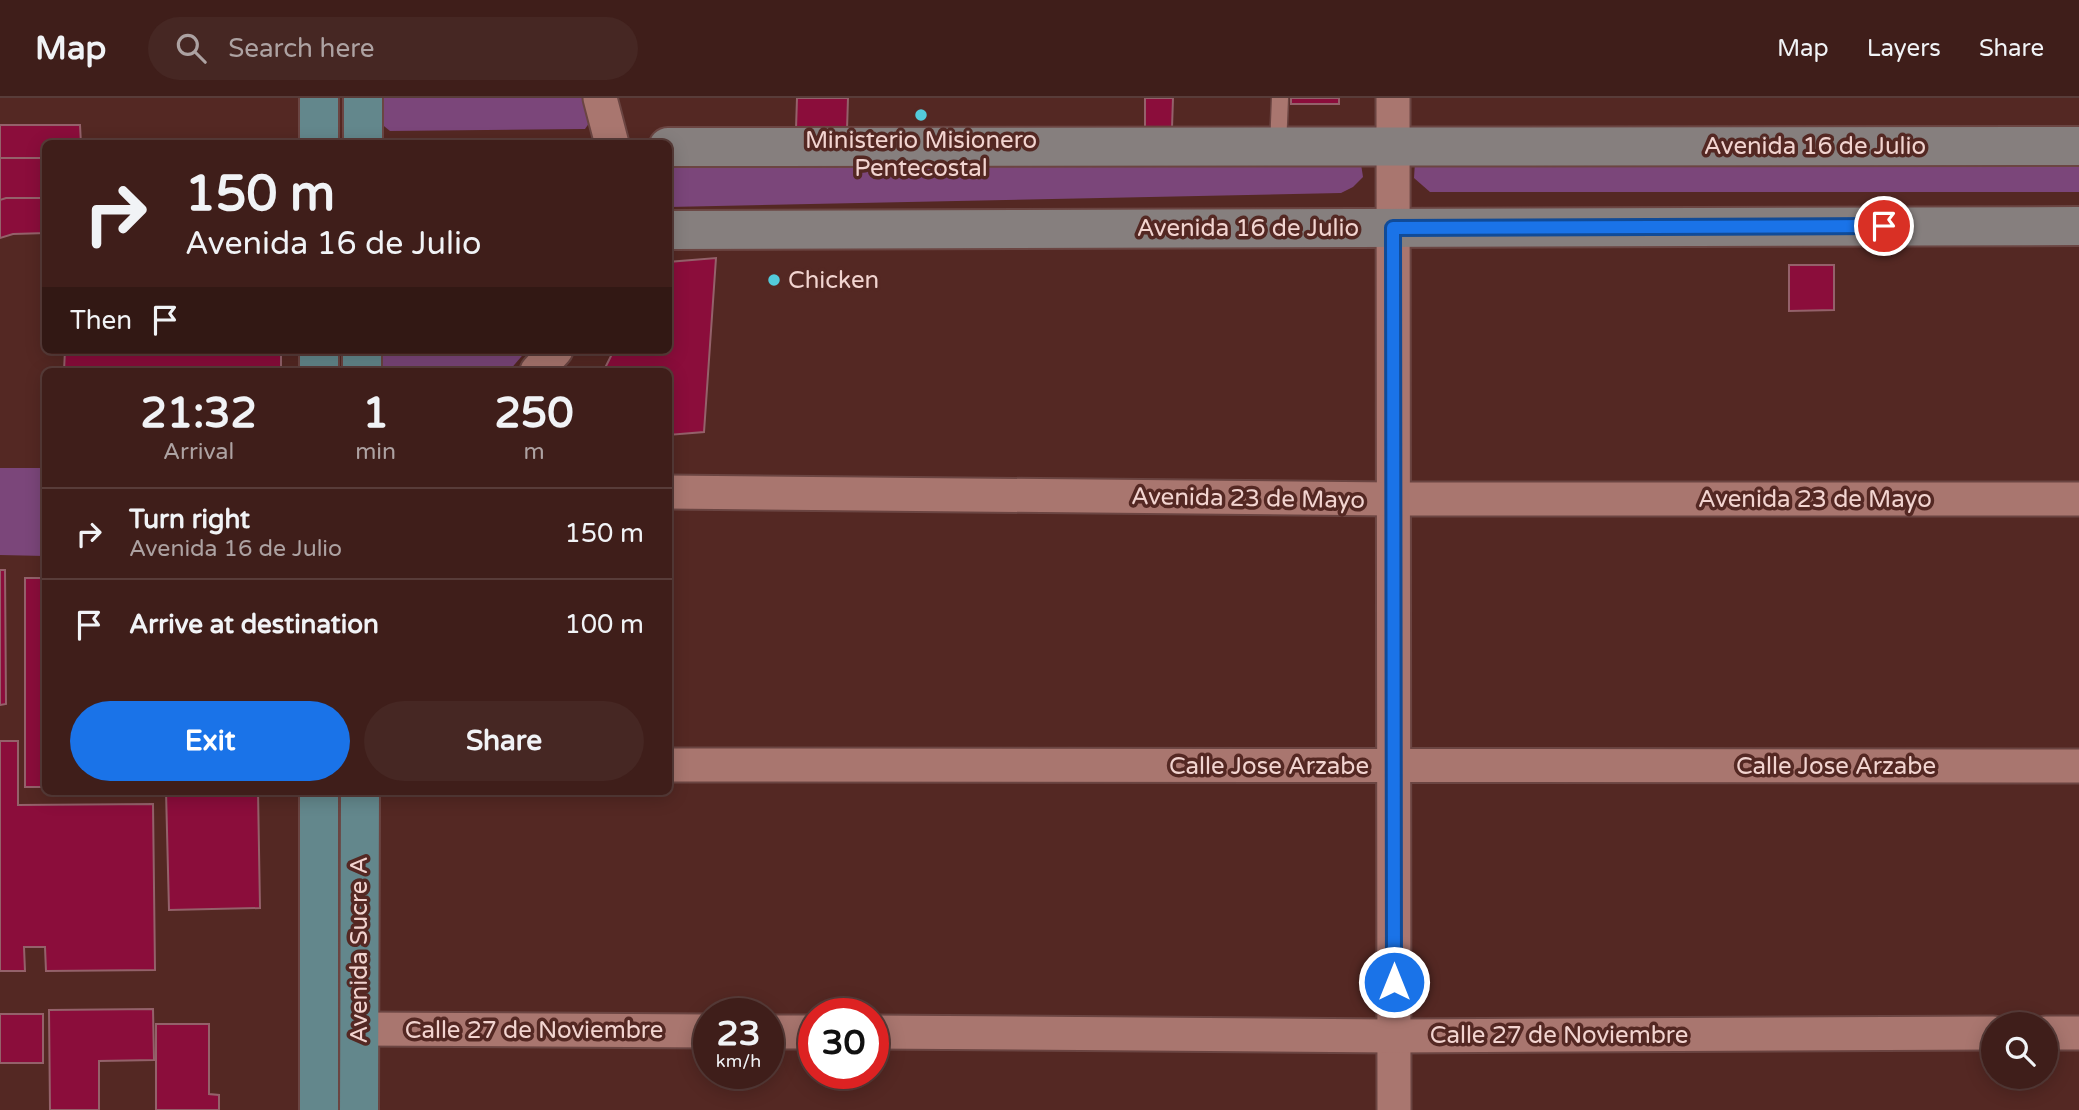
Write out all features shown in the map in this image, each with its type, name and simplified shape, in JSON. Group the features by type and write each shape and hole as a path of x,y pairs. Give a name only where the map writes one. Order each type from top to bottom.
{"main road":[{"path":"318,98 319,140"},
{"path":"363,98 363,140"},
{"name":"Avenida 16 de Julio","path":"672,147 2079,146"},
{"name":"Avenida 16 de Julio","path":"672,230 2079,226"},
{"name":"Avenida Sucre A","path":"319,795 320,1110"},
{"name":"Avenida Sucre A","path":"359,1110 360,795"}],"street":[{"path":"600,98 610,140"},
{"path":"1393,98 1394,1110"},
{"path":"540,368 552,354"},
{"name":"Avenida 23 de Mayo","path":"672,492 1393,499 2079,499"},
{"name":"Calle Jose Arzabe","path":"672,765 2079,766"},
{"name":"Calle 27 de Noviembre","path":"359,1029 693,1031"},
{"name":"Calle 27 de Noviembre","path":"889,1032 1394,1036 1981,1033"},
{"path":"2058,1033 2079,1033"}],"lane":[{"path":"1278,146 1280,98"}],"shaded area":[{"path":"379,98 586,98 594,116 585,129 390,131 379,122"},
{"path":"2079,152 2079,192 1430,192 1414,178 1415,162"},
{"path":"672,159 1361,164 1363,177 1353,187 1341,193 672,207"},
{"path":"380,354 524,354 512,368 381,368"},
{"path":"0,468 42,468 42,556 0,555"}],"building":[{"path":"797,98 848,98 847,130 796,129"},
{"path":"1145,98 1173,98 1172,128 1145,128"},
{"path":"1291,98 1339,98 1339,104 1291,104"},
{"path":"0,125 80,125 81,140 42,140 42,233 13,234 0,238"},
{"path":"0,158 42,158 42,198 0,200"},
{"path":"716,258 704,432 672,435 672,368 605,368 612,354 672,354 672,262"},
{"path":"1789,265 1834,265 1834,310 1789,311"},
{"path":"65,354 281,354 281,368 64,368"},
{"path":"0,570 5,570 6,704 0,705"},
{"path":"25,578 42,578 42,787 25,787"},
{"path":"0,741 18,741 18,805 153,804 155,970 46,971 45,947 24,947 25,971 0,971"},
{"path":"166,795 258,795 260,908 169,910"},
{"path":"153,1009 154,1060 99,1061 99,1110 50,1110 49,1010"},
{"path":"0,1014 43,1014 43,1063 0,1063"},
{"path":"156,1024 209,1024 209,1094 219,1095 219,1110 156,1110"}],"place":[{"name":"Ministerio Misionero Pentecostal","path":"921,115"},
{"name":"Chicken","path":"774,280"}],"route":[{"path":"1394,982 1393,228 1884,226"}]}
